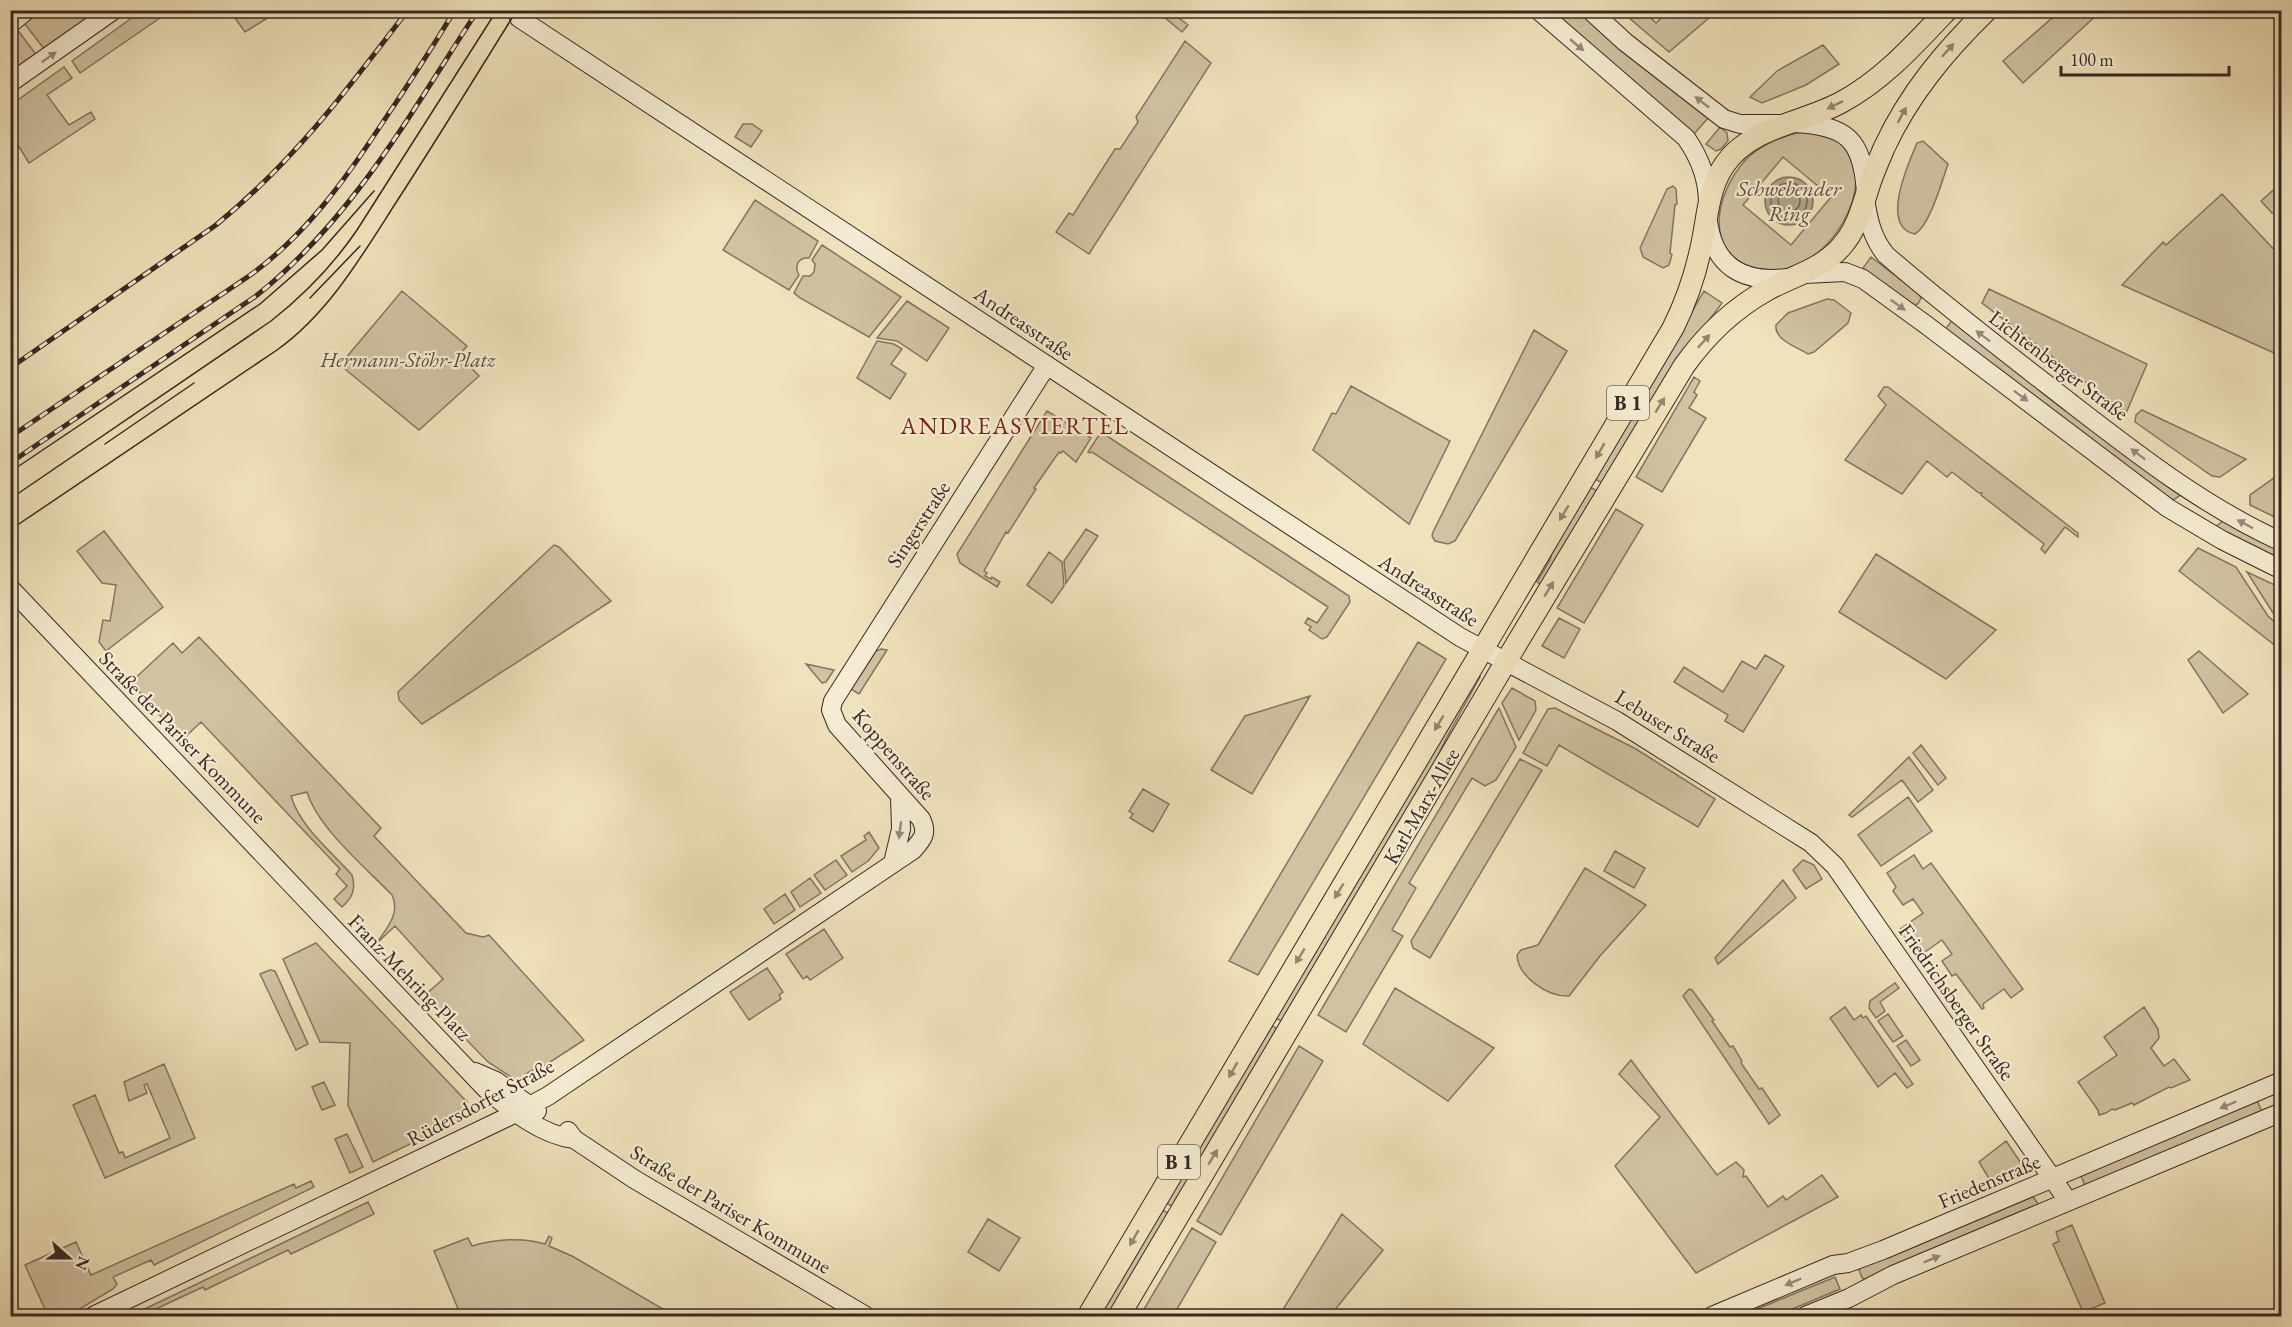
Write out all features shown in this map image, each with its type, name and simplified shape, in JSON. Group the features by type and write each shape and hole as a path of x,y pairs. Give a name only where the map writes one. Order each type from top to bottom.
{"main road":[{"name":"B 1","path":"1708,206 1716,180 1736,151 1757,136 1840,103 1901,58 1947,10"},
{"name":"B 1","path":"1798,276 1816,267 1841,247 1857,223 1885,146 1919,86 1948,50 1987,10"},
{"name":"Karl-Marx-Allee","path":"1088,1317 1662,347 1686,300 1697,266 1708,206"},
{"name":"Karl-Marx-Allee","path":"1119,1317 1506,661 1684,366 1714,330 1739,308 1766,290 1798,276"}],"street":[{"path":"10,24 27,10"},
{"path":"10,83 114,10"},
{"path":"1538,10 1686,138 1696,154 1708,189 1711,241 1722,260 1731,268 1762,280 1845,272 1863,279 2185,519 2282,570"},
{"path":"1590,10 1625,42 1712,111 1731,121 1740,124 1817,124 1834,130 1848,139 1862,159 1866,197"},
{"name":"Andreasstraße","path":"519,18 1391,593 1482,650 1506,661"},
{"name":"Lichtenberger Straße","path":"1866,197 1870,224 1886,255 1967,323 2153,465 2210,503 2282,542"},
{"name":"Singerstraße","path":"831,710 842,685 1047,365"},
{"name":"Straße der Pariser Kommune","path":"10,588 323,917"},
{"name":"Lebuser Straße","path":"1506,661 1626,726 1802,837"},
{"name":"Koppenstraße","path":"831,710 837,725 921,819 925,828"},
{"path":"892,862 901,829 900,796"},
{"name":"Rüdersdorfer Straße","path":"93,1317 522,1110 687,1003 919,844 925,828"},
{"name":"Friedrichsberger Straße","path":"1802,837 1817,847 1835,867 2068,1201"},
{"name":"Franz-Mehring-Platz","path":"323,917 465,1067 496,1081 522,1110"},
{"name":"Friedenstraße","path":"1712,1317 1833,1265 1848,1263 1883,1250 2282,1081"},
{"name":"Straße der Pariser Kommune","path":"522,1110 566,1128 574,1139 634,1179 866,1317"},
{"path":"1805,1317 1849,1298 1893,1275 2282,1112"}],"green space":[{"path":"143,10 170,11 80,73 72,61"},
{"path":"40,11 97,11 45,50 24,23"},
{"path":"230,11 279,11 245,32"},
{"path":"1157,11 1170,11 1188,25 1182,32"},
{"path":"1542,11 1585,11 1709,117 1694,134"},
{"path":"1621,11 1644,11 1656,23 1669,11 1717,11 1669,52"},
{"path":"2060,11 2101,11 2023,83 2003,61"},
{"path":"16,28 38,57 11,75 11,32"},
{"path":"1185,41 1211,63 1089,254 1056,232 1069,213 1073,215 1115,149 1120,149 1138,122 1136,117"},
{"path":"1823,45 1839,64 1806,85 1762,103 1750,97 1777,71"},
{"path":"64,67 72,78 47,95 69,125 91,112 95,119 29,163 11,134 11,105"},
{"path":"743,124 752,124 762,131 751,147 735,137"},
{"path":"1720,127 1727,133 1728,141 1716,151 1706,144"},
{"path":"1801,132 1835,139 1852,158 1856,184 1848,212 1831,239 1807,260 1779,270 1748,266 1733,256 1724,243 1720,229 1720,212 1724,196 1740,166 1757,150 1781,138","holes":["1783,157 1831,197 1791,245 1743,205"]},
{"path":"1923,141 1948,164 1926,222 1915,234 1904,229 1899,220 1898,207 1908,164 1917,143"},
{"path":"2281,175 2281,211 2272,213 2261,201 2280,184"},
{"path":"1673,186 1676,189 1677,204 1675,205 1670,253 1672,255 1669,265 1663,268 1643,257 1640,248 1667,189"},
{"path":"2222,194 2281,257 2281,356 2122,285 2163,242 2166,245"},
{"path":"755,200 818,241 809,258 802,259 798,263 799,275 789,290 723,250"},
{"path":"822,245 901,297 869,337 794,293 803,276 810,276 814,272 815,264 812,260"},
{"path":"1871,257 1918,293 1921,298 1918,304 1910,305 1863,268"},
{"path":"1989,289 2147,364 2126,413 1982,303"},
{"name":"Hermann-Stöhr-Platz","path":"402,291 467,346 459,355 479,376 419,430 340,365"},
{"path":"1704,291 1722,303 1681,358 1604,484 1593,478"},
{"path":"1827,299 1834,300 1851,313 1848,323 1814,352 1808,354 1782,339 1776,330 1776,325 1788,313"},
{"path":"907,301 949,328 927,361 897,341 877,338"},
{"path":"1953,319 2184,493 2170,502 1944,331"},
{"path":"1534,330 1567,351 1455,541 1448,544 1435,541 1432,536 1433,532"},
{"path":"877,341 894,344 902,349 891,364 906,374 890,399 857,378"},
{"path":"1694,377 1700,381 1694,392 1697,395 1689,408 1706,418 1662,492 1636,477"},
{"path":"1351,386 1450,441 1409,524 1313,450 1332,413 1336,414"},
{"path":"1884,387 1888,387 2078,533 2078,537 2065,527 2045,553 2041,549 2044,544 1981,495 1982,493 1952,472 1947,477 1927,461 1902,494 1845,460 1886,405 1878,396"},
{"path":"2142,410 2246,459 2220,477 2212,476 2135,422 2136,415"},
{"path":"1047,411 1091,438 1076,462 1063,451 1059,452 1034,488 1036,489 1008,533 1006,532 984,571 987,573 985,576 1000,582 997,587 960,563 957,554"},
{"path":"1101,432 1349,596 1350,602 1327,637 1322,639 1309,630 1311,627 1305,623 1308,618 1317,623 1328,607 1092,452 1088,452"},
{"path":"2281,473 2281,520 2250,505 2250,495"},
{"path":"1588,486 1599,492 1542,585 1537,582 1550,560 1555,540"},
{"path":"1616,509 1643,525 1584,623 1557,608"},
{"path":"2226,519 2281,547 2281,564 2212,529"},
{"path":"1086,529 1098,536 1066,583 1064,561"},
{"path":"104,531 163,607 106,651 99,642 103,620 110,621 116,585 102,583 77,551"},
{"path":"554,545 559,547 611,601 422,724 399,700 398,692"},
{"path":"2198,548 2236,567 2268,616 2281,628 2281,650 2179,571"},
{"path":"1049,552 1062,562 1064,586 1052,603 1027,585"},
{"path":"1876,554 1996,630 1946,679 1839,612"},
{"path":"2247,572 2281,588 2281,620 2273,613"},
{"path":"1559,618 1580,629 1564,658 1542,646"},
{"path":"199,637 381,828 374,836 466,933 483,937 489,935 584,1040 517,1081 488,1062 424,996 443,979 395,926 376,944 394,915 392,895 332,833 313,806 307,792 291,796 295,807 317,838 352,875 353,893 342,907 334,899 347,886 336,874 340,869 201,722 182,740 131,682 173,643 182,653"},
{"path":"1418,642 1446,659 1258,975 1229,961"},
{"path":"887,650 859,694 851,689 876,651"},
{"path":"2199,651 2248,694 2223,713 2188,660"},
{"path":"1765,655 1784,666 1743,732 1725,721 1728,715 1674,682 1684,667 1723,692 1742,661 1756,669"},
{"path":"806,664 834,670 826,682 822,683"},
{"path":"1475,675 1480,677 1423,786 1284,1023 1273,1016"},
{"path":"1512,688 1535,701 1536,710 1519,740 1502,703"},
{"path":"1310,696 1252,794 1211,770 1245,716"},
{"path":"1499,708 1516,747 1496,780 1485,786 1472,778 1409,883 1416,888 1392,930 1403,936 1346,1032 1318,1015"},
{"path":"1555,708 1636,749 1715,799 1698,827 1559,745 1547,766 1523,753 1548,709"},
{"path":"1921,745 1946,778 1938,785 1913,753"},
{"path":"1909,757 1933,790 1918,802 1902,780 1852,817 1849,815"},
{"path":"1520,759 1542,770 1430,958 1413,948 1411,941"},
{"path":"1143,789 1169,804 1153,832 1130,818 1133,814 1129,811"},
{"path":"1908,797 1932,831 1881,866 1858,835"},
{"path":"869,832 879,848 868,861 852,872 841,856 866,840 864,836"},
{"path":"1615,851 1645,868 1634,888 1604,871"},
{"path":"1914,855 1923,869 1931,863 2023,989 2011,998 2004,989 1983,1004 1982,1009 1956,974 1952,976 1942,961 1952,954 1942,940 1918,957 1899,930 1923,913 1913,899 1903,905 1893,891 1896,887 1887,873"},
{"path":"836,860 847,875 825,890 814,875"},
{"path":"1803,860 1814,865 1822,879 1806,889 1793,870"},
{"path":"1585,868 1646,905 1600,956 1569,996 1552,993 1528,978 1517,955 1521,950 1538,945"},
{"path":"810,878 821,893 800,907 791,892"},
{"path":"1783,880 1796,898 1718,964 1715,958"},
{"path":"785,894 795,910 774,924 764,909"},
{"path":"824,929 843,958 810,980 807,976 803,979 786,954"},
{"path":"316,943 467,1102 462,1119 373,1162 348,1105 350,1043 320,1042 283,959"},
{"path":"767,968 783,992 779,995 781,999 749,1020 730,992"},
{"path":"270,970 275,971 308,1044 296,1050 260,974"},
{"path":"1895,983 1899,988 1880,1002 1885,1011 1876,1018 1869,1008 1870,1001"},
{"path":"1395,988 1494,1048 1448,1101 1363,1044"},
{"path":"1689,989 1714,1020 1712,1021 1730,1047 1733,1046 1741,1063 1759,1089 1762,1088 1780,1115 1769,1124 1683,996"},
{"path":"1845,1007 1854,1020 1861,1015 1863,1018 1866,1016 1913,1084 1907,1088 1895,1073 1878,1087 1830,1018"},
{"path":"2144,1007 2158,1029 2159,1038 2151,1048 2164,1066 2174,1059 2190,1080 2169,1087 2134,1105 2132,1103 2099,1115 2098,1110 2078,1082 2117,1055 2104,1037"},
{"path":"1888,1014 1903,1036 1893,1042 1878,1021"},
{"path":"1268,1023 1280,1031 1175,1208 1163,1201"},
{"path":"1906,1040 1920,1060 1911,1066 1897,1046"},
{"path":"1299,1046 1323,1061 1221,1235 1197,1221"},
{"path":"1631,1060 1717,1175 1736,1162 1744,1170 1743,1177 1746,1176 1768,1207 1783,1196 1786,1200 1822,1175 1838,1197 1696,1273 1615,1166 1660,1117 1619,1074"},
{"path":"164,1064 195,1138 105,1178 73,1105 95,1095 119,1153 123,1152 125,1158 170,1138 147,1084 144,1085 147,1093 129,1101 124,1082"},
{"path":"324,1082 335,1105 322,1110 312,1087"},
{"path":"2256,1098 2262,1112 2085,1186 2080,1173"},
{"path":"347,1134 363,1167 350,1173 335,1139"},
{"path":"2006,1141 2023,1166 2023,1171 1993,1185 1979,1162"},
{"path":"311,1181 314,1187 154,1265 151,1260 113,1277 117,1284 113,1289 68,1316 48,1316 25,1265 76,1242 91,1275 294,1184 296,1188"},
{"path":"2031,1194 2039,1205 1865,1279 1862,1278 1858,1267"},
{"path":"368,1202 374,1214 291,1254 288,1250 205,1290 203,1287 141,1316 130,1316"},
{"path":"1159,1208 1171,1215 1111,1316 1098,1316"},
{"path":"1342,1214 1383,1250 1330,1316 1279,1316"},
{"path":"988,1219 1020,1238 999,1271 968,1252"},
{"path":"2072,1225 2105,1303 2083,1312 2053,1244 2059,1241 2056,1232"},
{"path":"1192,1228 1216,1242 1173,1316 1140,1316"},
{"path":"549,1236 552,1238 549,1246 572,1256 675,1316 461,1316 434,1251 468,1238 472,1246 509,1240 527,1240 545,1244"},
{"path":"1835,1277 1840,1289 1776,1316 1740,1316"}],"water":[{"name":"Schwebender Ring","path":"1784,177 1794,177 1809,187 1813,201 1812,210 1803,221 1794,225 1784,225 1769,215 1765,206 1765,196 1775,181"}],"tram line":[{"path":"10,499 271,321 307,290 357,230 497,10"},
{"path":"10,530 277,350 313,319 344,282 517,10"},
{"path":"10,472 260,304 322,250 374,191"},
{"path":"310,298 360,246"},
{"path":"105,444 194,383"}],"railway":[{"path":"10,368 216,225 244,201 318,124 408,10"},
{"path":"10,437 249,276 289,243 354,165 455,10"},
{"path":"10,463 256,296 291,266 351,199 404,125 478,10"}],"district":[{"name":"ANDREASVIERTEL","path":"1015,425"}]}
